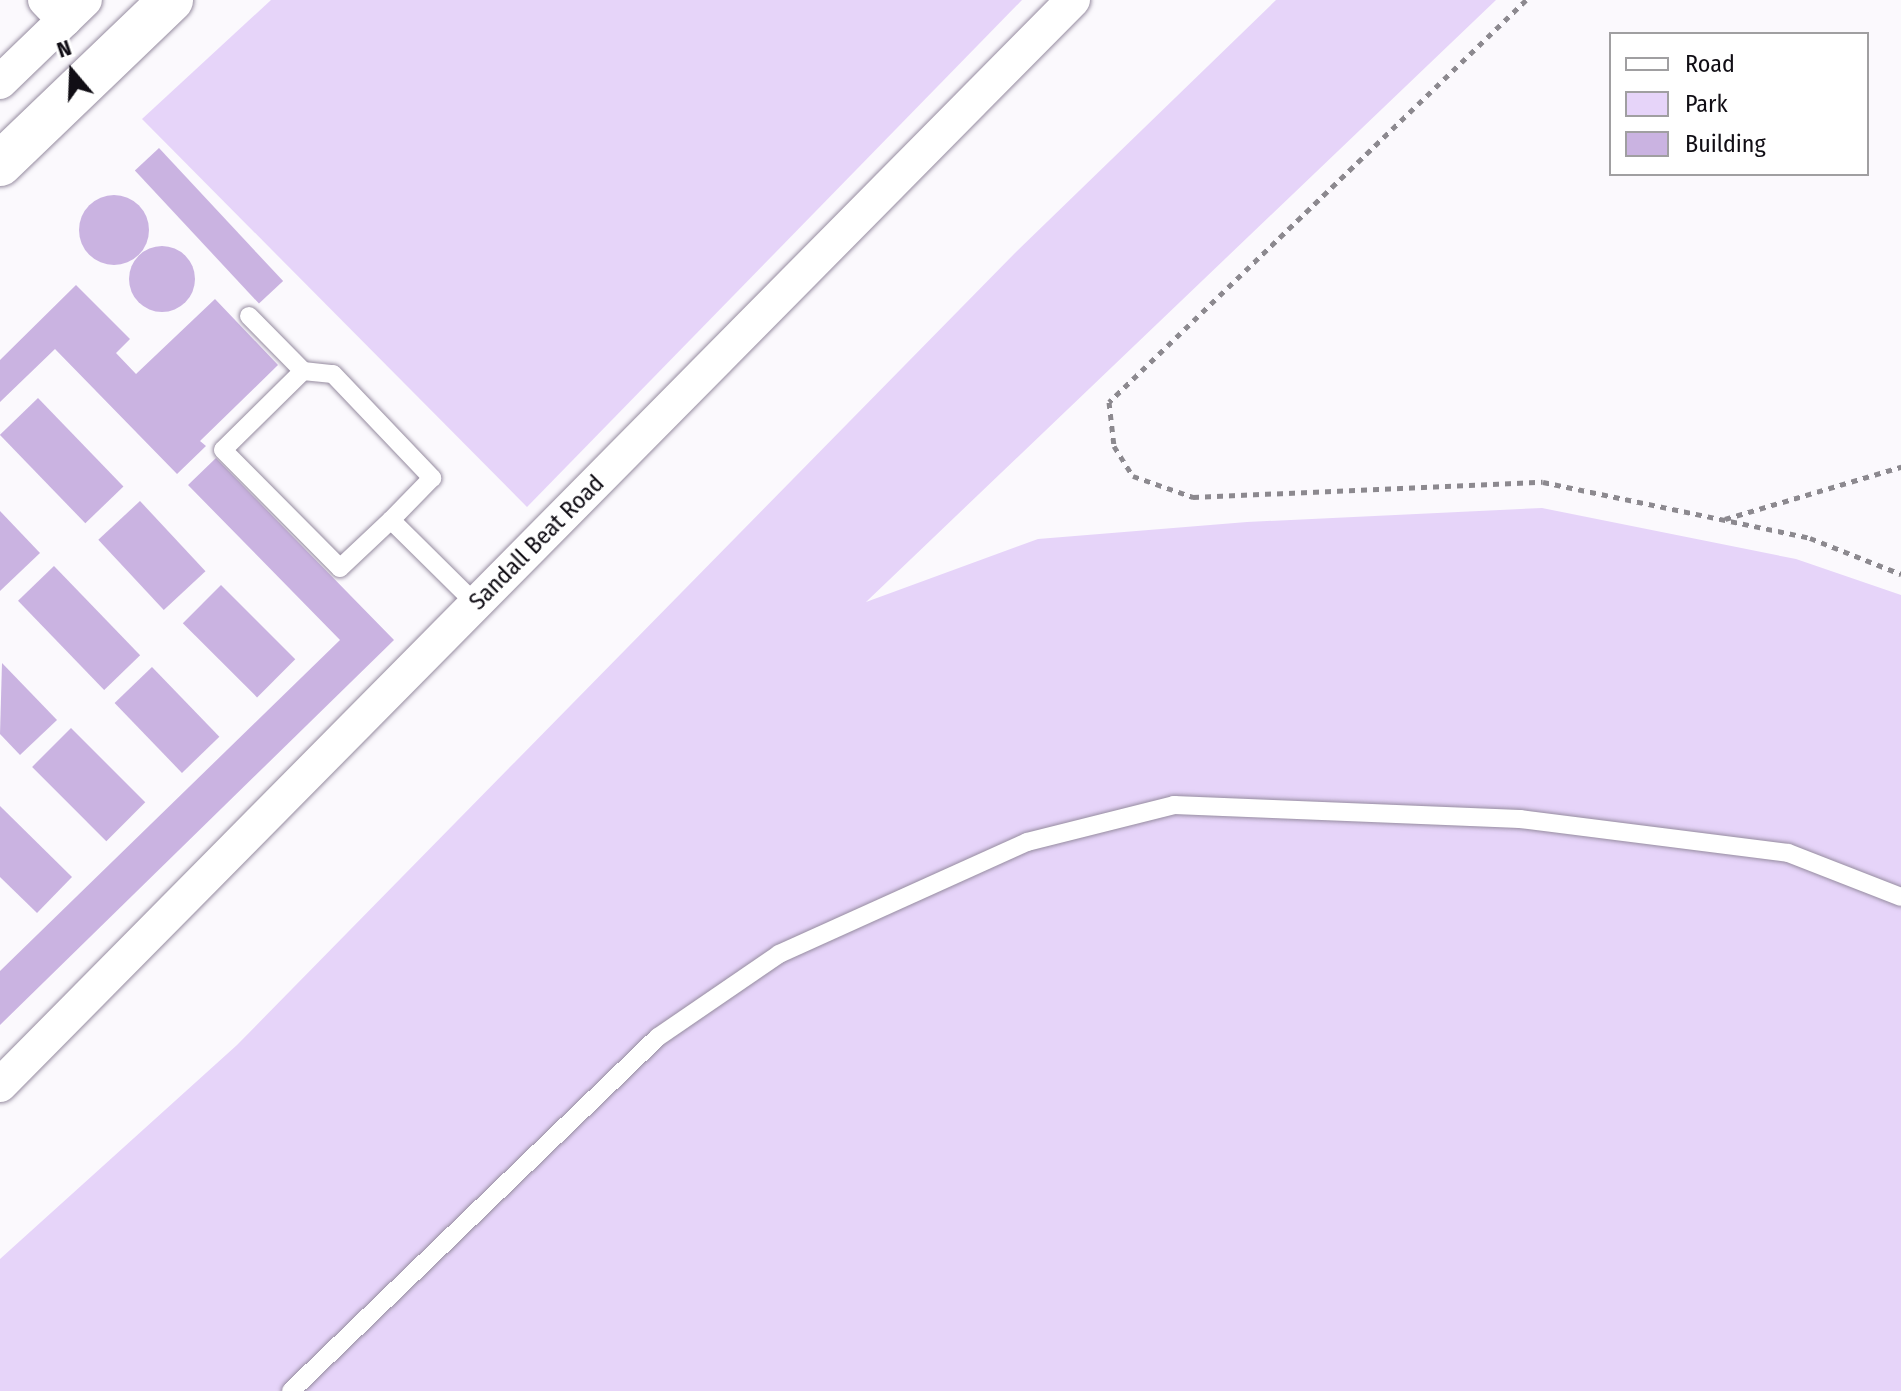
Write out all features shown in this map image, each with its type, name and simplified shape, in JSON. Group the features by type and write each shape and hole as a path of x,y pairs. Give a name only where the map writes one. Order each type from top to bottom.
{"highway":[{"path":"0,164 171,0"}],"street":[{"name":"Sandall Beat Road","path":"0,1085 1073,0"},
{"path":"0,82 65,7"}],"lane":[{"path":"249,316 303,371 333,374 432,478 340,568 223,450 303,371"},
{"path":"391,520 476,604"},
{"path":"291,1391 658,1037 779,954 1027,842 1174,805 1520,819 1788,853 1901,897"}],"path":[{"path":"1526,0 1109,402 1114,446 1133,476 1193,497 1543,482 1810,538 1901,574"},
{"path":"1724,519 1901,467"}],"green space":[{"path":"271,0 1022,0 527,507 142,119"},
{"path":"1276,0 1496,0 866,602 1038,539 1247,522 1542,508 1796,559 1901,595 1901,1391 0,1391 0,1259 237,1045 1015,253"}],"building":[{"path":"159,148 283,281 259,304 135,171"},
{"path":"114,195 139,205 149,230 139,255 114,265 89,255 79,230 89,205"},
{"path":"162,246 175,249 185,256 192,266 195,279 192,292 185,302 175,309 162,312 149,309 139,302 132,292 129,279 132,266 139,256 149,249"},
{"path":"76,285 130,339 116,353 136,374 215,299 278,365 200,441 206,446 177,474 55,349 0,402 0,360"},
{"path":"38,398 123,486 85,523 0,435"},
{"path":"216,458 394,640 0,1025 0,971 340,640 188,485"},
{"path":"140,501 205,571 164,610 98,540"},
{"path":"0,511 40,553 0,591"},
{"path":"54,566 140,655 104,690 18,601"},
{"path":"221,585 295,659 257,697 183,623"},
{"path":"2,663 57,720 20,755 0,734"},
{"path":"152,667 219,737 182,773 115,703"},
{"path":"71,728 145,802 106,841 32,767"},
{"path":"0,806 72,877 37,913 0,877"}]}
